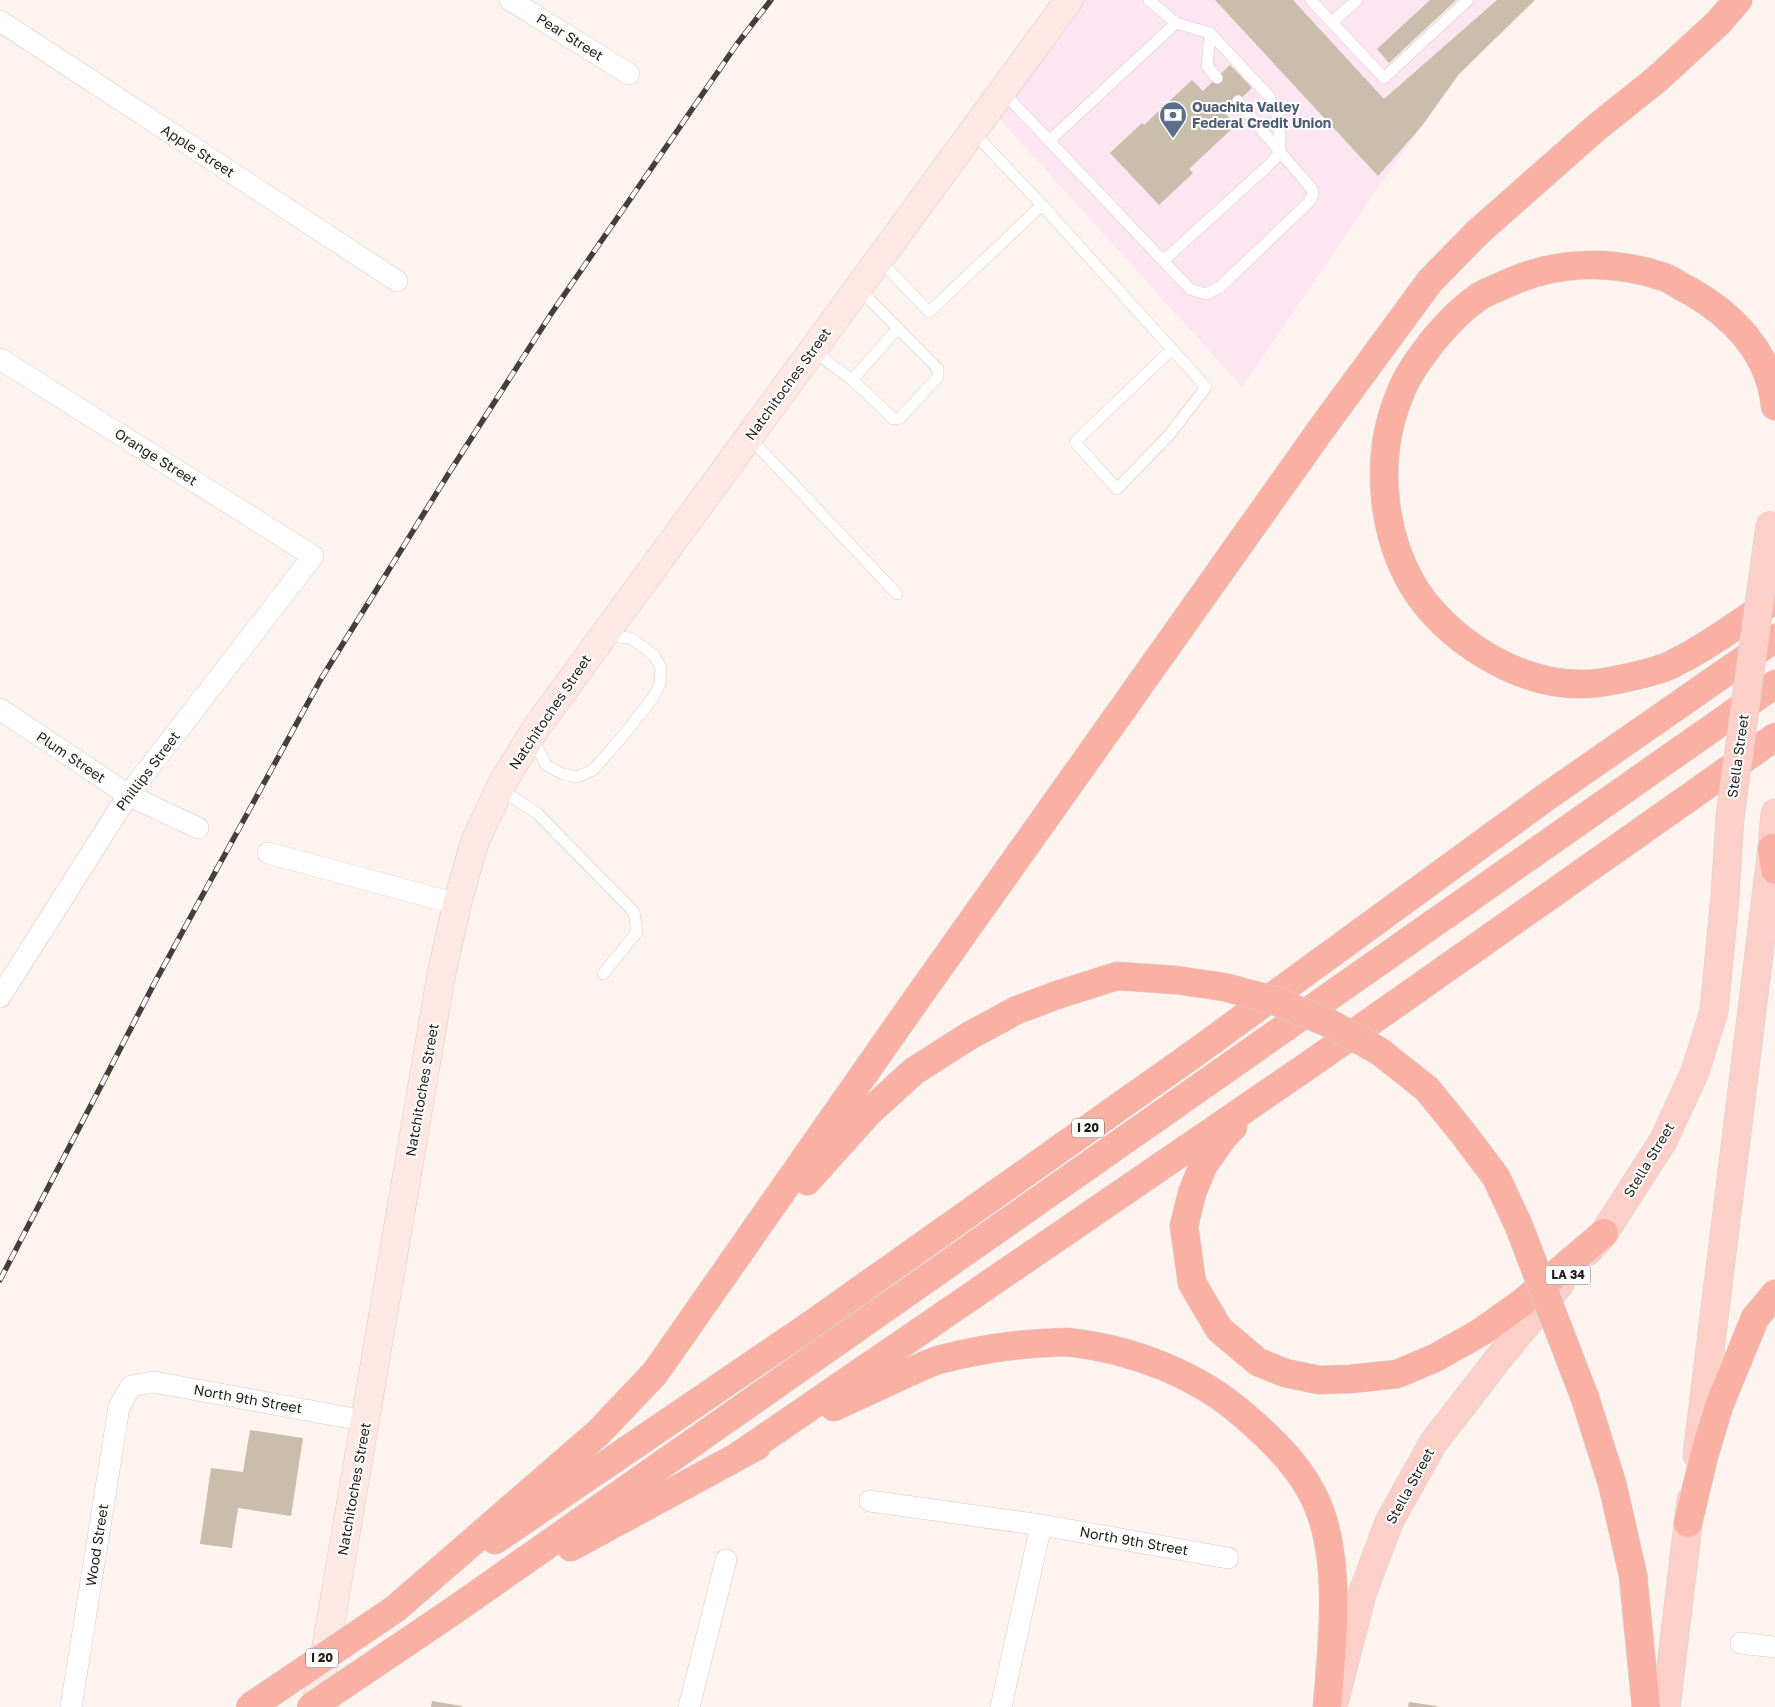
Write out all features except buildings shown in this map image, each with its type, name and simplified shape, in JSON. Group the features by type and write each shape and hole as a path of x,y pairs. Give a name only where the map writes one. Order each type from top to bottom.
{"highway":[{"path":"655,1373 1305,452 1430,281 1484,226 1597,127 1657,79 1718,23 1738,0"},
{"path":"1775,406 1774,395 1765,367 1746,335 1730,318 1704,299 1667,278 1627,267 1590,264 1556,268 1519,278 1480,296 1446,325 1418,360 1400,393 1390,424 1385,463 1385,496 1390,529 1412,583 1429,607 1452,632 1479,652 1514,670 1555,682 1585,684 1667,667 1702,648 1775,600"},
{"name":"I 20","path":"250,1707 805,1329 1195,1053 1549,795 1775,638"},
{"name":"I 20","path":"311,1707 453,1611 1775,684"},
{"path":"741,1454 1309,1065 1775,737"},
{"path":"395,1609 598,1433 655,1373 802,1187 868,1113 914,1071 969,1036 1017,1010 1057,995 1117,976 1176,980 1224,987 1273,1000 1331,1024 1379,1051 1427,1089 1496,1177 1518,1224 1586,1398 1612,1483 1633,1575 1646,1707"},
{"path":"1309,1065 1244,1116 1224,1136 1202,1166 1192,1193 1184,1226 1192,1283 1204,1306 1219,1329 1258,1362 1285,1373 1319,1380 1397,1374 1434,1358 1480,1332 1523,1302 1604,1232"},
{"path":"1688,1523 1718,1406 1755,1318 1775,1294"},
{"path":"453,1611 741,1454 859,1395 937,1361 1012,1344 1065,1342 1113,1351 1155,1363 1197,1381 1233,1405 1274,1441 1304,1480 1319,1506 1328,1541 1333,1584 1327,1707"}],"main road":[{"name":"Stella Street","path":"1333,1707 1362,1594 1386,1531 1433,1443 1502,1354 1604,1232 1663,1141 1695,1072 1714,1011 1725,897 1730,816 1773,517"},
{"path":"1666,1707 1774,859 1775,813"}],"street":[{"name":"Pear Street","path":"510,0 628,74"},
{"name":"Natchitoches Street","path":"316,1707 441,976 457,904 475,841 503,782 536,728 1069,0"},
{"name":"Apple Street","path":"0,21 397,281"},
{"name":"Orange Street","path":"0,359 313,556"},
{"name":"Phillips Street","path":"0,997 128,795 313,556"},
{"name":"Plum Street","path":"0,709 128,795 198,828"},
{"path":"268,853 457,904"},
{"name":"North 9th Street","path":"131,1386 154,1382 366,1421"},
{"name":"Wood Street","path":"71,1707 119,1407 131,1386"},
{"name":"North 9th Street","path":"870,1501 1041,1525 1228,1558"},
{"path":"1001,1707 1041,1525"},
{"path":"689,1707 726,1560"},
{"path":"1741,1643 1775,1648"}],"lane":[{"path":"1149,0 1176,23 1210,33 1269,96 1279,121 1280,152 1272,162 1163,260"},
{"path":"1311,0 1384,78 1468,0"},
{"path":"1332,22 1357,0"},
{"path":"1049,141 1176,23"},
{"path":"1210,33 1207,66 1217,78"},
{"path":"1002,91 1190,289 1206,294 1220,287 1309,202 1312,195 1312,188 1238,101"},
{"path":"973,131 1042,205 1172,349 1206,388 1170,434 1117,489 1075,442 1172,349"},
{"path":"879,259 929,312 1042,205"},
{"path":"815,347 818,354 852,380 893,419 900,418 938,377 938,369 870,300 856,291"},
{"path":"852,380 898,328"},
{"path":"749,437 897,594"},
{"path":"536,728 537,747 546,765 563,774 577,777 593,770 652,699 660,684 661,668 654,655 631,638 603,636"},
{"path":"496,797 509,795 537,814 634,912 637,932 603,974"}],"shaded area":[{"path":"1080,0 1535,0 1459,74 1377,189 1242,387 995,114"}],"railway":[{"path":"0,1280 155,982 321,679 449,473 551,314 737,44 771,0"}],"place":[{"name":"Ouachita Valley Federal Credit Union","path":"1173,139"}]}
